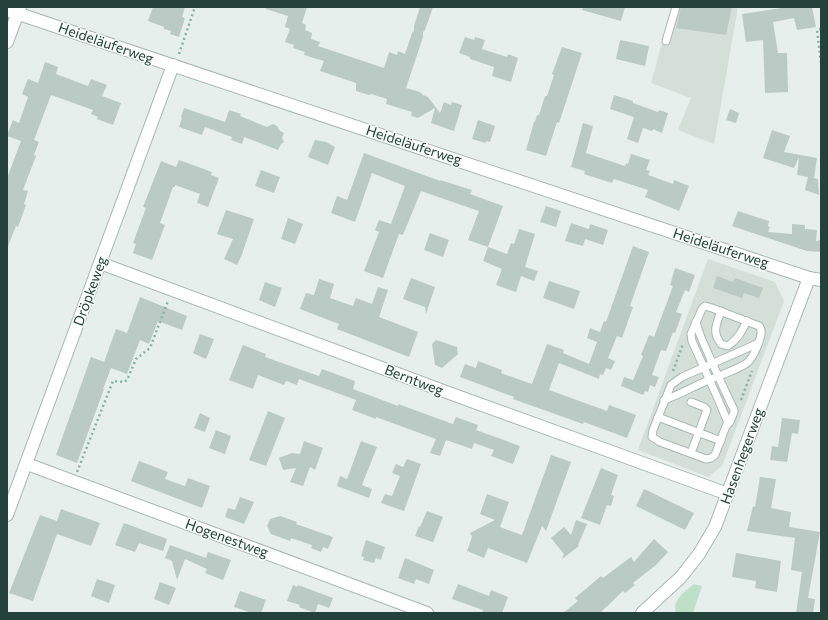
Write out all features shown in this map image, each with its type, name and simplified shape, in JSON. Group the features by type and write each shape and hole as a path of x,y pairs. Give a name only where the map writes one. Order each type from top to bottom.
{"street":[{"path":"7,42 15,10"},
{"name":"Heideläuferweg","path":"15,10 173,65 809,278 821,280"},
{"name":"Dröpkeweg","path":"7,516 173,65"},
{"name":"Berntweg","path":"100,263 456,396 728,494"},
{"name":"Hasenhegerweg","path":"642,613 655,609 699,554 715,527 809,278"},
{"name":"Hogenestweg","path":"26,464 426,613"}],"lane":[{"path":"666,41 676,7"},
{"path":"664,400 709,380 718,376 748,362 753,357 761,334 758,325 747,320 705,306 701,310 691,334 691,338 704,367 709,380 728,423"},
{"path":"721,311 715,326 716,337 721,344 728,346 734,342 741,333 747,320"},
{"path":"696,322 699,335 712,363 718,376 734,410 716,452 711,458 706,459 654,439 652,434 664,400 671,385 682,377 712,363 758,343"},
{"path":"691,402 704,407 707,410 691,453"},
{"path":"659,414 720,440"}],"path":[{"path":"179,54 195,7"},
{"path":"821,28 817,30 821,63"},
{"path":"76,474 112,381 124,382 127,380 136,359 150,348 170,296"}],"shaded area":[{"path":"672,7 738,7 714,144 678,130 691,98 651,83"},
{"path":"708,259 775,282 784,301 722,466 708,477 638,450"}],"green space":[{"path":"694,584 702,586 693,613 676,613 675,608 680,596"}],"building":[{"path":"153,7 185,7 182,17 185,18 179,37 170,34 171,31 164,29 164,27 148,21"},
{"path":"266,7 307,7 302,23 306,25 305,30 312,33 311,39 320,42 318,46 384,68 389,52 397,55 398,51 405,54 414,31 414,26 420,7 433,7 423,32 423,37 406,88 420,92 428,97 440,113 444,102 451,105 452,102 462,105 454,131 431,123 435,108 418,118 411,116 412,112 386,104 387,99 356,91 356,83 320,71 324,61 304,55 305,52 293,48 294,45 285,42 290,29 285,27 288,16 266,9"},
{"path":"583,7 625,7 621,21 582,10"},
{"path":"681,7 732,7 726,35 676,28"},
{"path":"788,7 812,7 816,27 797,30 794,18 773,22 778,53 787,53 788,92 765,93 763,40 746,42 742,14"},
{"path":"465,37 474,40 475,37 485,40 482,49 507,57 508,54 518,58 511,82 492,76 494,67 470,59 470,57 459,53"},
{"path":"620,40 649,46 645,66 616,59"},
{"path":"562,47 582,53 559,123 557,122 546,156 526,150 534,122 537,115 539,115 545,96 547,96 554,75 552,74"},
{"path":"45,62 58,67 56,74 88,86 91,79 107,85 102,96 121,103 113,125 97,119 98,117 91,114 93,110 51,95 34,140 39,142 34,155 36,156 23,190 28,191 24,204 26,205 18,227 16,226 7,246 7,178 21,141 7,136 13,120 19,123 28,97 22,94 28,79 38,83"},
{"path":"614,95 633,101 633,103 658,112 659,110 668,113 662,133 653,129 652,131 643,128 638,143 627,139 634,117 610,109"},
{"path":"184,108 225,122 229,110 241,114 240,116 267,127 273,124 284,133 282,138 284,142 278,150 244,137 242,144 231,140 232,137 205,127 202,135 179,127"},
{"path":"730,109 739,113 736,123 726,120"},
{"path":"478,120 495,126 490,142 486,141 486,143 472,139"},
{"path":"583,123 593,126 586,153 625,166 626,163 628,164 631,154 650,160 646,170 650,171 648,175 673,184 674,180 689,186 679,211 645,197 648,190 614,179 612,183 584,174 585,171 571,167"},
{"path":"772,130 790,136 784,152 817,158 814,178 818,179 819,195 805,190 808,177 797,175 799,157 794,168 763,158"},
{"path":"315,140 326,142 335,147 328,165 308,157"},
{"path":"364,153 440,181 472,190 470,194 503,206 488,247 468,240 479,211 421,191 403,235 399,234 383,278 364,271 379,232 375,230 379,220 391,224 405,186 372,173 355,222 331,213 337,196 347,200"},
{"path":"179,160 212,172 211,175 219,178 208,207 197,203 200,194 175,185 160,223 165,225 152,260 133,253 136,244 133,243 146,208 143,207 161,161 176,167"},
{"path":"261,170 280,177 274,193 255,186"},
{"path":"546,206 561,211 556,227 540,222"},
{"path":"226,210 254,219 237,265 224,259 233,239 217,234"},
{"path":"738,211 769,221 768,226 770,227 768,232 792,234 792,224 805,225 805,229 817,230 816,241 821,240 821,252 807,251 732,226"},
{"path":"288,218 303,224 295,244 281,239"},
{"path":"571,223 589,229 590,224 608,230 603,245 585,239 583,246 565,241"},
{"path":"519,229 535,234 525,267 538,271 534,281 521,276 516,292 496,285 502,269 483,261 488,247 507,254 511,243 514,244"},
{"path":"430,233 449,240 443,257 424,250"},
{"path":"633,246 649,252 630,306 633,307 622,338 617,336 608,358 615,361 611,370 606,368 603,375 600,374 599,379 559,363 549,390 607,411 609,405 636,415 627,438 584,422 583,424 513,399 514,397 460,377 465,364 476,368 478,361 502,370 501,373 532,384 547,344 564,350 563,353 589,364 597,342 587,338 590,328 600,332 604,321 606,322"},
{"path":"675,268 695,275 689,292 685,290 676,312 682,314 675,333 673,332 666,351 661,350 652,375 659,377 655,387 650,385 648,392 645,391 643,395 621,386 624,377 633,380 643,356 641,355 649,335 654,337 673,286 670,285"},
{"path":"717,276 733,282 735,278 763,288 759,298 744,293 742,298 713,288"},
{"path":"411,278 435,287 426,314 425,307 403,299"},
{"path":"319,279 334,284 330,298 353,306 356,298 372,304 378,287 388,290 379,317 418,332 409,357 337,329 339,324 300,309 306,293 314,295"},
{"path":"549,281 580,291 574,309 543,298"},
{"path":"265,282 282,288 275,307 259,300"},
{"path":"140,297 187,316 182,330 158,321 149,344 140,340 127,374 111,368 77,463 56,455 91,357 104,362 116,329 127,333"},
{"path":"200,334 214,339 206,359 193,353"},
{"path":"436,340 457,347 458,354 442,368 435,365 432,344"},
{"path":"243,345 266,354 265,357 319,376 322,369 355,381 353,389 398,406 398,404 453,424 456,417 478,425 476,430 520,446 513,464 491,456 494,450 474,443 472,449 446,440 440,456 430,453 436,439 376,417 376,419 352,410 356,400 299,379 297,385 286,381 284,385 258,375 253,389 229,380"},
{"path":"268,411 285,418 266,466 249,460"},
{"path":"200,413 210,418 205,432 194,428"},
{"path":"782,418 800,420 798,434 792,433 787,462 770,460 772,446 778,447"},
{"path":"216,430 231,436 225,454 209,448"},
{"path":"304,441 323,448 315,470 310,467 303,486 290,482 296,468 283,470 279,458 292,453 300,454"},
{"path":"361,441 377,447 362,485 372,489 369,498 337,486 340,476 347,479"},
{"path":"551,455 571,462 546,531 542,526 527,563 488,548 484,558 467,551 472,537 470,533 495,520 480,514 487,494 509,502 500,527 522,535"},
{"path":"407,459 421,464 404,511 381,503 385,494 392,496 400,476 392,473 396,464 403,467"},
{"path":"139,461 168,472 165,479 185,486 188,478 210,486 202,508 131,481"},
{"path":"601,468 618,475 611,495 614,496 611,506 607,505 600,525 581,518"},
{"path":"760,477 776,479 771,508 791,512 789,527 820,532 808,598 815,599 813,613 796,613 802,572 791,570 795,538 747,531 753,506 755,507"},
{"path":"644,489 694,513 685,530 636,506"},
{"path":"240,497 254,502 244,524 225,517 228,508 235,510"},
{"path":"61,509 100,523 91,546 57,534 33,601 9,593 40,515 57,521"},
{"path":"427,511 443,517 433,542 415,536"},
{"path":"280,516 297,522 296,524 333,537 328,549 323,547 321,552 311,548 312,545 291,538 290,541 271,534 267,526 270,519"},
{"path":"576,520 587,524 578,545 579,546 562,559 564,554 551,538 564,527 571,535"},
{"path":"124,523 167,539 163,551 139,543 135,552 115,545"},
{"path":"654,539 668,552 656,565 633,583 635,585 625,593 623,591 600,613 563,613 578,601 575,598 601,576 603,578 631,557 634,562"},
{"path":"366,540 385,547 381,560 376,558 374,563 363,560 364,557 361,556"},
{"path":"170,545 206,558 208,552 231,560 223,580 205,573 207,569 185,559 177,580 172,561 165,558"},
{"path":"736,553 781,561 777,592 755,588 756,581 732,577"},
{"path":"405,558 434,570 429,584 416,579 414,584 398,578"},
{"path":"97,579 115,585 109,603 91,596"},
{"path":"160,582 176,588 169,605 154,599"},
{"path":"458,584 489,596 491,590 508,597 502,613 482,613 483,610 452,599"},
{"path":"293,585 297,587 298,585 333,598 329,608 318,604 315,613 299,607 300,605 287,601"},
{"path":"240,591 266,600 261,613 252,613 234,607"}]}
